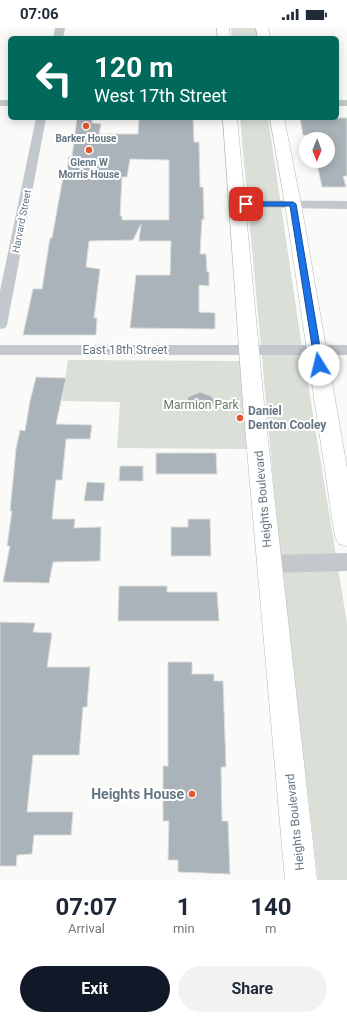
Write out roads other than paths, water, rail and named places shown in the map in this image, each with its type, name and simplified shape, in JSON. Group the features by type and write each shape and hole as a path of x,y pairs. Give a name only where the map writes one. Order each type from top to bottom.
{"main road":[{"name":"Heights Boulevard","path":"230,120 236,204 269,564 301,880"},
{"path":"276,120 293,204 347,537"}],"street":[{"name":"Harvard Street","path":"0,325 41,120"},
{"path":"236,204 347,204"},
{"name":"East 18th Street","path":"0,350 347,350"},
{"path":"269,564 347,562"}],"place":[{"name":"Barker House","path":"86,126"},
{"name":"Glenn W Morris House","path":"89,150"},
{"name":"Daniel Denton Cooley","path":"240,418"},
{"name":"Heights House","path":"192,794"}],"park label":[{"name":"Marmion Park","path":"201,405"}]}
